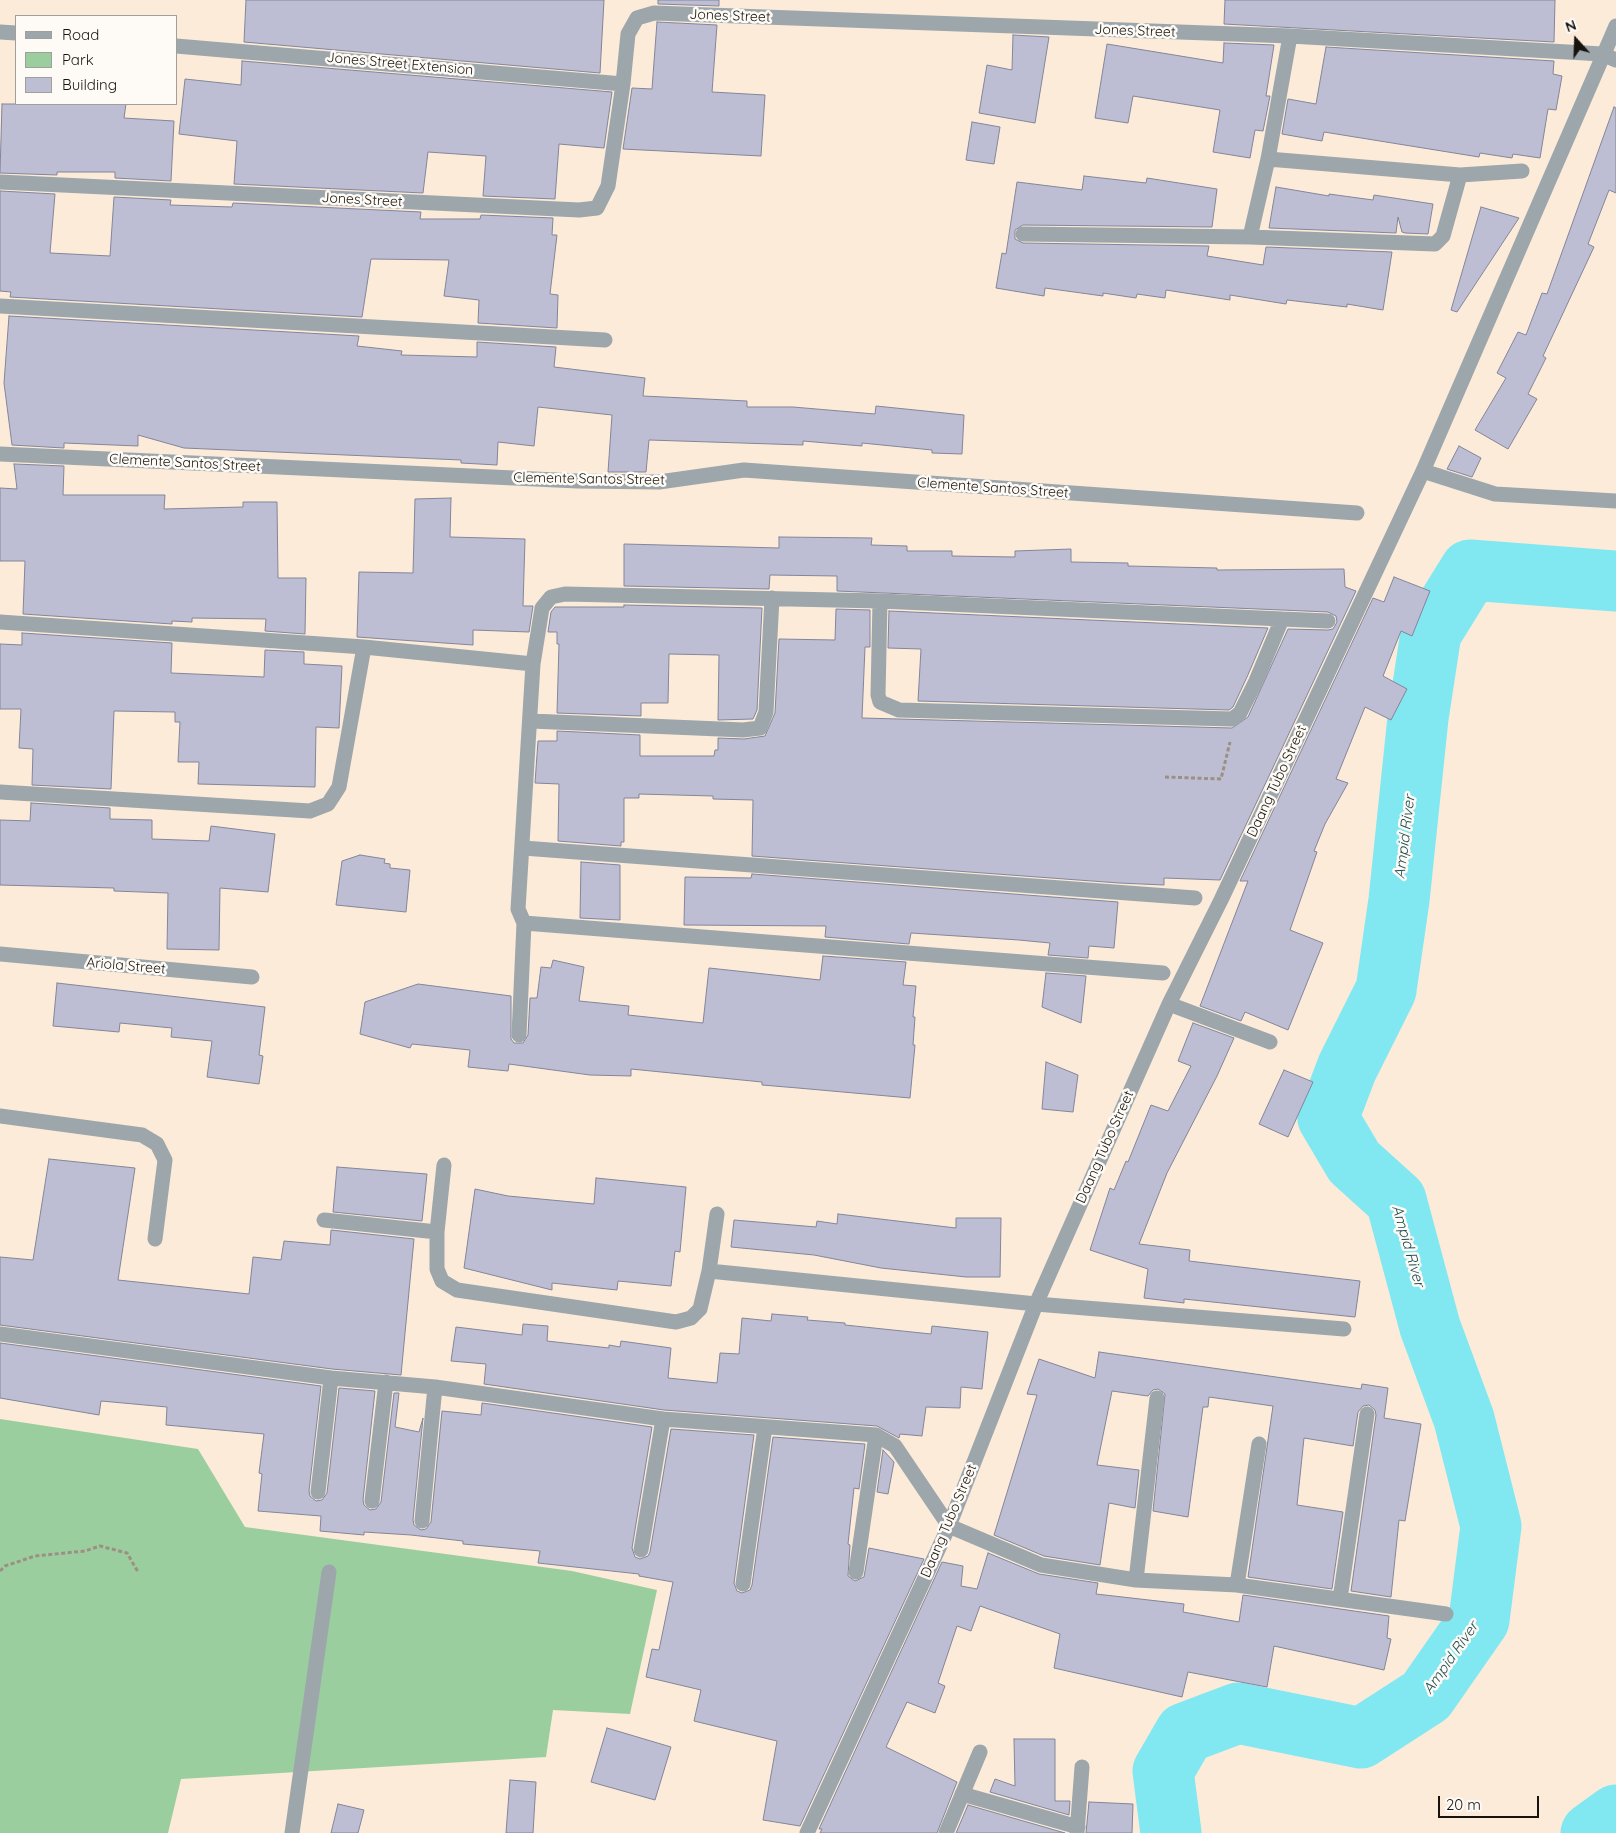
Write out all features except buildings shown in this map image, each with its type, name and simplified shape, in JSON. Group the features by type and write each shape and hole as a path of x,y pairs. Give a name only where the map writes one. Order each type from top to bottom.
{"street":[{"name":"Jones Street","path":"0,182 580,210 597,208 608,186 623,84 628,34 637,18 654,13 1290,36 1609,57"},
{"name":"Daang Tubo Street","path":"807,1833 949,1526 1036,1304 1169,1004 1221,900 1423,471 1554,172 1609,57 1616,26"},
{"path":"0,32 15,33"},
{"path":"1250,237 1268,160 1290,36"},
{"name":"Jones Street Extension","path":"178,46 623,84"},
{"path":"1268,160 1460,175 1522,171"},
{"path":"1023,234 1250,237 1435,244 1443,236 1460,175"},
{"path":"0,306 605,340"},
{"name":"Clemente Santos Street","path":"0,454 578,481 659,482 744,470 1357,513"},
{"path":"1423,471 1496,494 1616,501"},
{"path":"519,1035 524,923 518,909 533,664 542,608 551,596 565,594 880,601 1328,621"},
{"path":"531,720 742,730 760,728 766,712 772,598"},
{"path":"880,601 878,695 880,702 899,710 1228,719 1237,717 1256,681 1282,619"},
{"path":"0,622 364,647 533,664"},
{"path":"0,792 310,811 328,804 339,787 364,647"},
{"path":"523,848 1195,898"},
{"path":"524,923 1163,972"},
{"name":"Ariola Street","path":"0,954 252,977"},
{"path":"1169,1004 1270,1042"},
{"path":"0,1116 142,1135 157,1144 165,1160 155,1240"},
{"path":"444,1165 437,1232 437,1269 442,1281 457,1290 676,1322 691,1318 700,1310 709,1271 717,1214"},
{"path":"324,1220 437,1232"},
{"path":"709,1271 1036,1304 1344,1329"},
{"path":"0,1334 331,1378 435,1387 663,1419 876,1435 885,1438 895,1446 949,1526 1041,1565 1136,1580 1237,1585 1446,1614"},
{"path":"318,1492 331,1378"},
{"path":"372,1501 386,1382"},
{"path":"422,1521 435,1387"},
{"path":"1136,1580 1157,1398"},
{"path":"1340,1599 1367,1414"},
{"path":"641,1550 663,1419"},
{"path":"743,1584 765,1427"},
{"path":"856,1572 876,1435"},
{"path":"1237,1585 1259,1444"},
{"path":"292,1833 329,1572"},
{"path":"946,1833 980,1752"},
{"path":"962,1794 1077,1830 1082,1767"}],"path":[{"path":"1164,777 1221,780 1237,717"},
{"path":"0,1571 5,1566 35,1556 85,1551 100,1546 127,1553 138,1572"}],"green space":[{"path":"0,1419 198,1449 245,1527 572,1571 657,1590 630,1714 553,1710 546,1757 181,1779 168,1833 0,1833"}],"waterway":[{"name":"Ampid River","path":"1171,1833 1163,1771 1185,1733 1238,1713 1361,1738 1426,1696 1479,1620 1491,1526 1464,1419 1430,1327 1396,1200 1354,1162 1328,1118 1347,1068 1386,990 1399,900 1418,718 1431,633 1470,570 1616,581"},
{"path":"1591,1833 1616,1815"}]}
